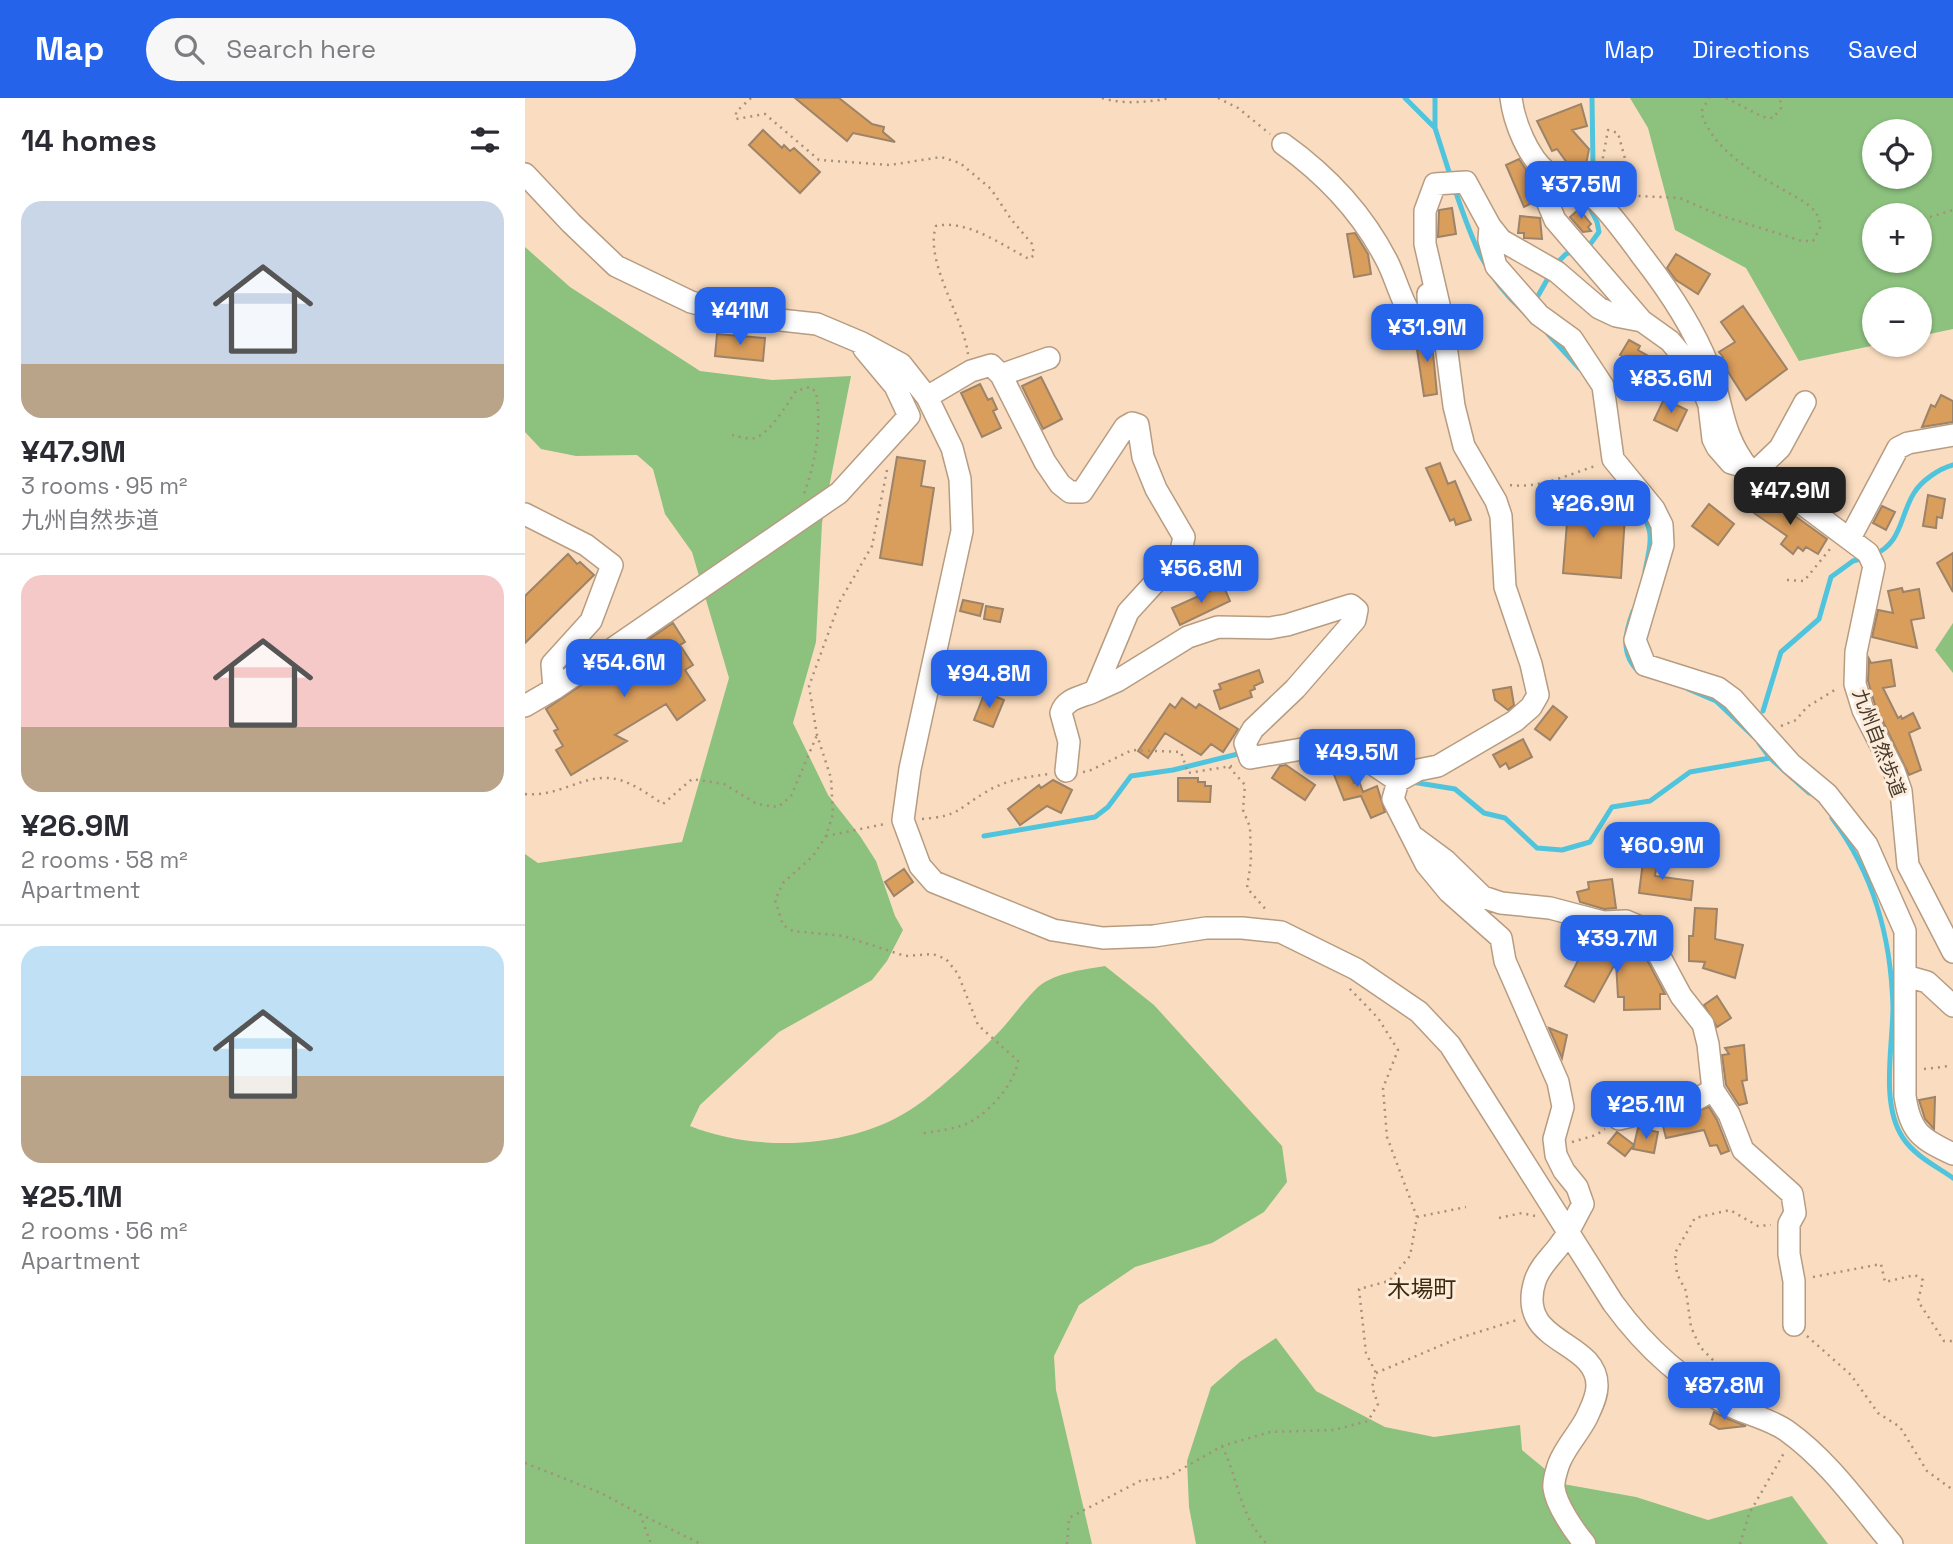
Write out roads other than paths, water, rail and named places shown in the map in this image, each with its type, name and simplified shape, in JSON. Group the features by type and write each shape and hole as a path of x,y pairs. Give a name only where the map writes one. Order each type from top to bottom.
{"street":[{"path":"1511,99 1537,162 1548,172 1589,196 1642,256 1702,348 1717,391 1730,442 1752,469 1851,539 1898,449 1908,443 1953,435"},
{"path":"1283,144 1310,163 1333,185 1363,223 1387,260 1402,295 1419,324 1429,319 1425,211 1435,184 1466,182 1490,226 1501,240 1551,268 1599,308 1616,316 1642,321"},
{"path":"1548,172 1548,209 1642,321 1670,341 1697,373 1709,405 1713,439 1731,463 1752,469"},
{"path":"525,174 616,266 691,302 744,316 817,324 862,343 901,364 927,397 952,448 960,479 962,531 910,769 903,820 920,866 934,882 1053,930 1103,937 1154,936 1206,928 1281,932 1356,969 1419,1012 1450,1045 1613,1303 1643,1341 1667,1364 1731,1405 1785,1429 1815,1454 1892,1544"},
{"path":"1490,226 1489,240 1496,266 1532,308 1572,339 1603,386 1613,459 1654,509 1662,525 1663,545 1635,640 1645,665 1718,688 1733,699 1791,764 1827,794 1867,845 1905,931 1906,1107 1917,1135 1953,1154"},
{"path":"1425,244 1434,277 1454,406 1464,446 1496,501 1501,516 1505,587 1531,664 1538,695 1531,707 1515,721 1438,766 1418,770 1398,781 1393,799 1426,864 1449,892 1501,938 1505,961 1558,1082 1563,1107 1554,1139 1556,1155 1583,1199 1569,1231 1541,1267 1534,1284 1536,1314 1542,1329 1588,1361 1594,1370 1597,1386 1593,1404 1584,1424 1560,1460 1554,1488 1573,1529 1585,1544"},
{"path":"525,706 554,689 839,493 909,415 895,386 864,350 862,343"},
{"path":"1001,375 1049,358"},
{"path":"927,397 971,370 991,365 1001,375 1045,462 1060,484 1070,492 1082,492 1125,427 1132,423 1137,425 1143,457 1156,489 1184,537 1180,555 1128,612 1095,691"},
{"path":"1752,469 1780,448 1805,402"},
{"path":"525,514 586,545 612,565 591,621 552,664 554,689"},
{"name":"九州自然歩道","path":"1851,539 1868,553 1874,566 1856,652 1855,684 1863,710 1895,771 1901,790 1908,865 1953,952"},
{"path":"1066,771 1069,752 1067,730 1062,720 1063,707 1067,702 1117,681 1188,637 1201,632 1219,627 1270,628 1305,620 1344,605 1355,606 1355,620 1295,689 1253,729 1248,752 1349,748 1398,781"},
{"path":"1408,832 1447,861 1483,897 1501,903 1550,908 1603,922 1626,921 1644,929 1681,996 1703,1024 1713,1090 1730,1114 1743,1150 1792,1194 1795,1213 1789,1224 1789,1254 1794,1281 1794,1325"},
{"path":"1906,975 1927,982 1953,1006"},
{"path":"1619,1119 1695,1100 1713,1090"}],"waterway":[{"path":"1405,98 1435,128 1451,178"},
{"path":"1435,98 1435,128"},
{"path":"1589,189 1593,164 1592,98"},
{"path":"1454,187 1473,239 1488,269 1523,311"},
{"path":"1585,246 1591,243 1599,232 1587,202"},
{"path":"1556,264 1566,254 1576,250"},
{"path":"1535,301 1551,273"},
{"path":"1548,334 1579,368"},
{"path":"1873,555 1890,544 1917,488 1931,476 1953,465"},
{"path":"1633,500 1645,519 1650,534 1645,571"},
{"path":"1763,711 1781,652 1819,619 1831,577 1853,561 1864,558"},
{"path":"1633,611 1626,643 1629,658 1639,672"},
{"path":"1688,689 1716,701 1753,736"},
{"path":"1759,743 1770,758 1809,793"},
{"path":"1361,746 1374,750 1395,765"},
{"path":"984,836 1095,817 1108,807 1131,776 1173,770 1242,753"},
{"path":"1412,782 1455,789 1484,813 1505,818 1537,848 1562,850 1590,842 1612,807 1650,801 1690,772 1770,758"},
{"path":"1832,818 1859,861 1884,931 1892,981 1889,1074 1896,1124 1913,1150 1953,1178"}],"district":[{"name":"木場町","path":"1422,1289"}]}
